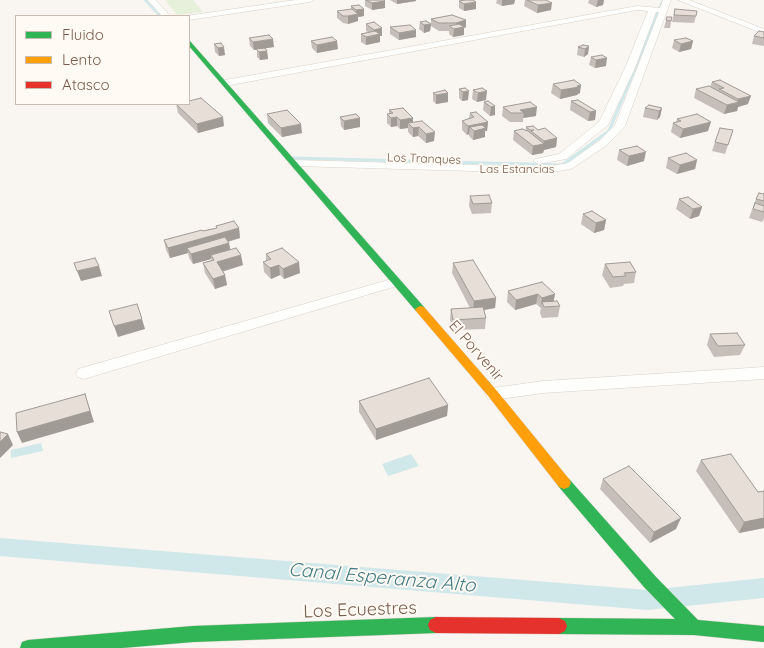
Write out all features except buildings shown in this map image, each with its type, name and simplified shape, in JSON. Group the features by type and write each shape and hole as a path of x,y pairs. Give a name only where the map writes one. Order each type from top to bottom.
{"street":[{"path":"152,0 165,15"},
{"path":"190,18 310,0"},
{"path":"682,0 764,32"},
{"path":"225,83 637,8 653,9 666,5"},
{"name":"Las Estancias","path":"291,159 554,170 575,164 603,143 620,126 666,5"},
{"name":"Los Tranques","path":"291,159 547,161 562,157 604,123 630,68 653,9"},
{"name":"El Porvenir","path":"190,43 493,394 571,492 650,582 694,627"},
{"path":"610,111 624,113"},
{"path":"84,373 395,282"},
{"path":"493,394 543,387 764,373"},
{"name":"Los Ecuestres","path":"28,648 192,634 434,625 694,627"},
{"path":"694,627 764,634"}],"green space":[{"path":"165,0 193,0 203,12 177,15"}],"water":[{"path":"41,443 43,451 11,458 11,450"},
{"path":"411,454 419,466 388,476 382,464"}],"waterway":[{"path":"145,0 159,15"},
{"path":"621,103 663,0"},
{"path":"293,158 562,165 609,131 621,102"},
{"name":"Canal Esperanza Alto","path":"0,547 648,600 764,588"}],"traffic: fast":[{"path":"190,43 420,309"},
{"path":"564,483 650,582 694,627"},
{"path":"28,648 193,634 436,625"},
{"path":"559,626 694,627 764,634"}],"traffic: slow":[{"path":"420,309 493,394 564,483"}],"traffic: jam":[{"path":"436,625 559,626"}]}
